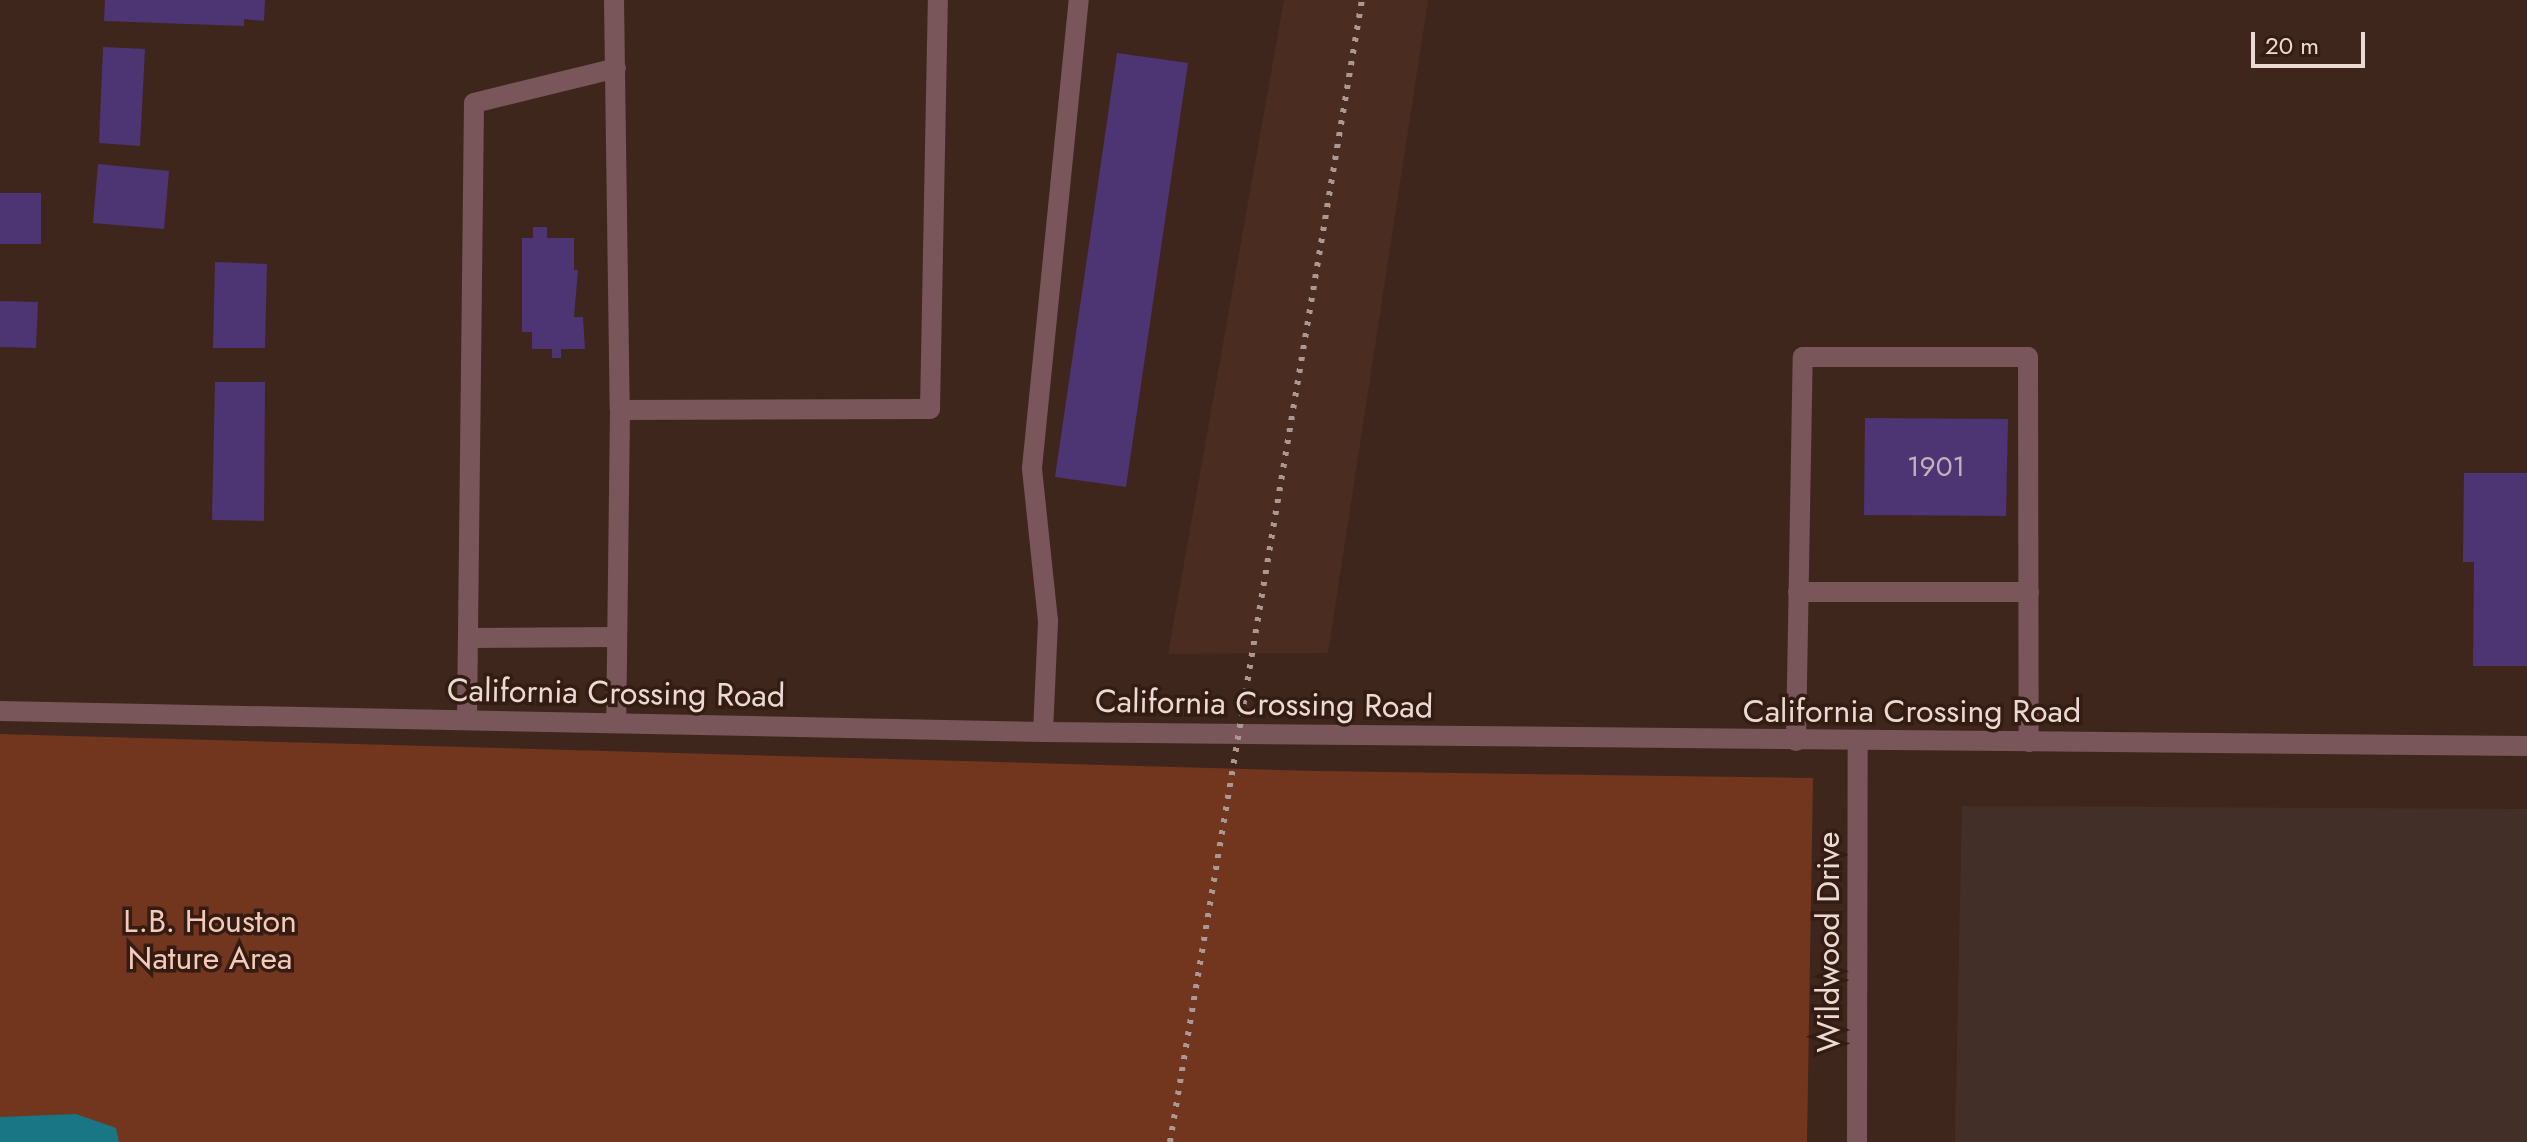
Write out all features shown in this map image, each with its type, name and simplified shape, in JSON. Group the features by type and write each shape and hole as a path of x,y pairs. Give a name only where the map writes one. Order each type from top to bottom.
{"street":[{"path":"614,0 620,410 616,723"},
{"path":"620,410 930,409 938,0"},
{"path":"1043,732 1048,621 1032,468 1079,0"},
{"path":"467,720 474,103 616,68"},
{"path":"1796,741 1803,357 2028,357 2029,742"},
{"path":"1798,592 2029,592"},
{"path":"468,638 616,637"},
{"name":"California Crossing Road","path":"0,711 1043,732 2527,746"},
{"name":"Wildwood Drive","path":"1857,1142 1858,742"}],"shaded area":[{"path":"1284,0 1428,0 1328,653 1168,654"},
{"path":"1962,806 2527,809 2527,1142 1955,1142"}],"green space":[{"name":"L.B. Houston Nature Area","path":"0,734 1318,771 1813,778 1807,1142 0,1142"}],"water":[{"path":"76,1114 116,1128 119,1142 0,1142 0,1117"}],"building":[{"path":"105,0 265,0 264,21 244,19 244,26 104,21"},
{"path":"103,47 145,49 140,146 99,143"},
{"path":"1117,53 1188,63 1126,487 1055,477"},
{"path":"98,164 169,171 164,229 93,223"},
{"path":"0,193 41,193 41,244 0,244"},
{"path":"533,227 547,227 547,238 574,238 574,270 578,270 574,317 583,317 585,349 561,349 561,358 552,358 552,349 532,349 532,332 522,332 522,238 533,238"},
{"path":"215,262 267,264 265,348 213,348"},
{"path":"0,301 38,302 36,348 0,347"},
{"path":"215,382 265,382 264,521 212,520"},
{"path":"1865,418 2008,419 2006,516 1864,515"},
{"path":"2464,473 2527,473 2527,666 2473,666 2474,562 2463,562"}],"railway":[{"path":"1170,1142 1362,0"}]}
